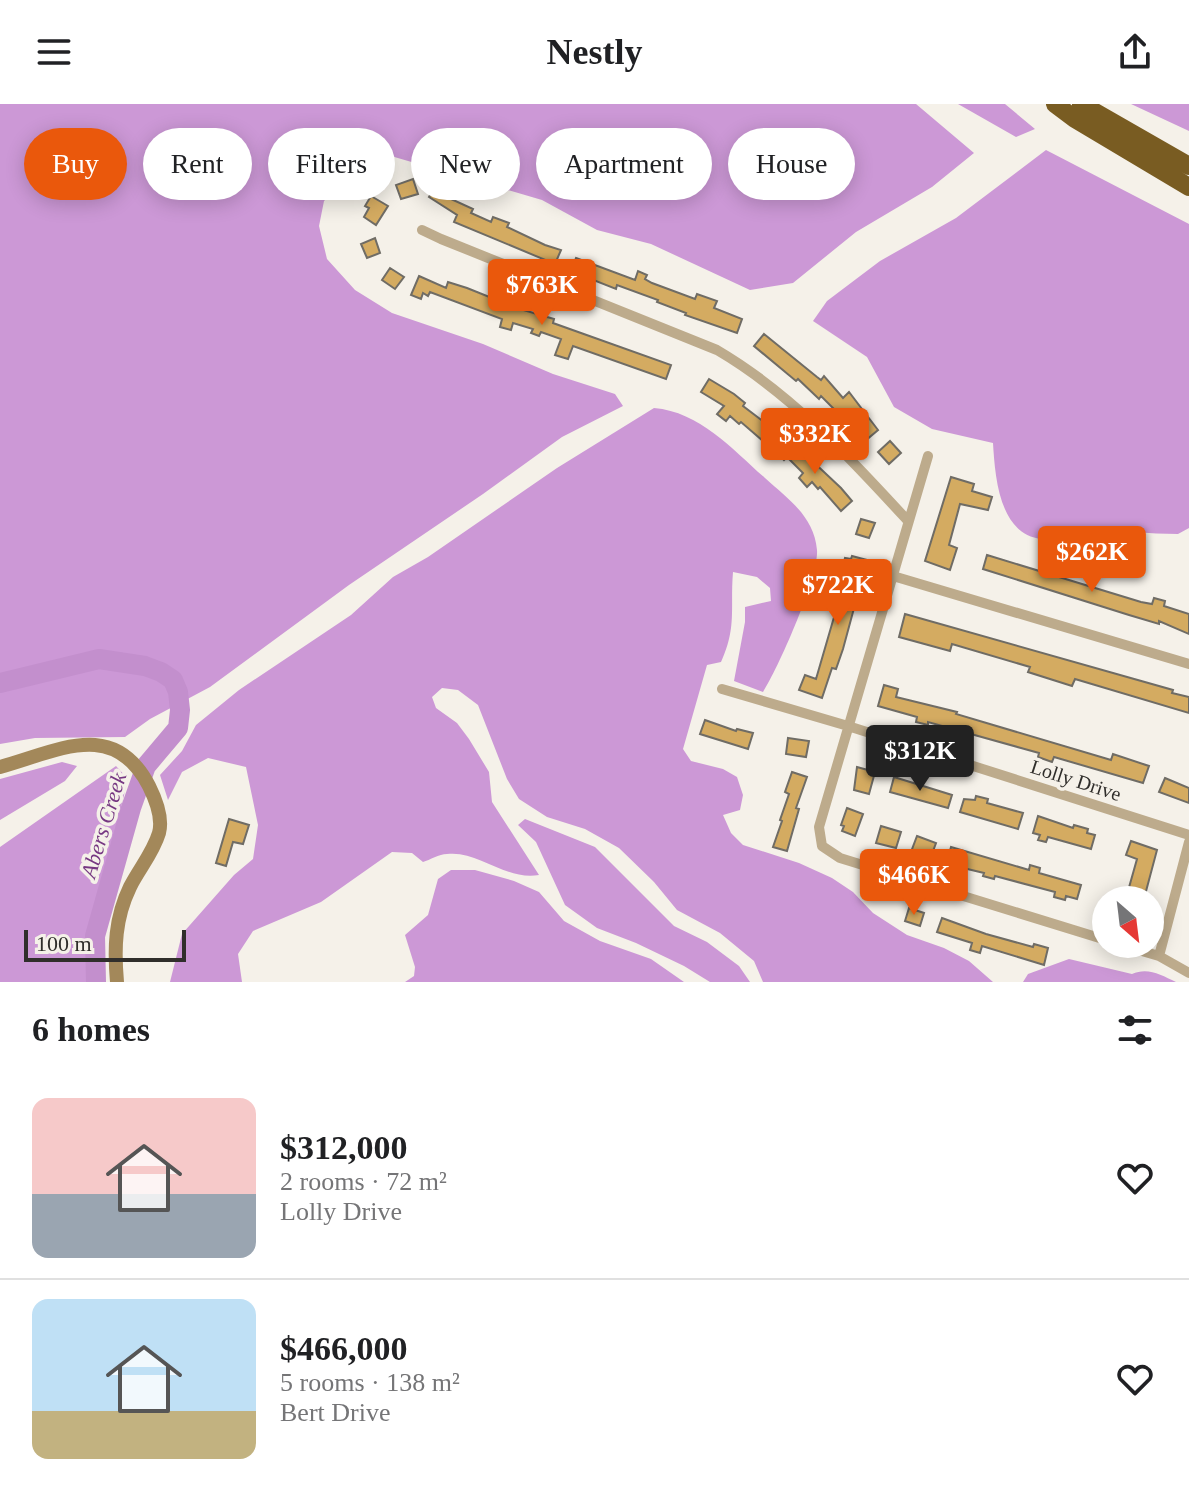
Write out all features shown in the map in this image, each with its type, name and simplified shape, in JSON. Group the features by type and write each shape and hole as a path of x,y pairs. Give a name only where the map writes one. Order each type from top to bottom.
{"highway":[{"path":"1055,104 1189,187"},
{"path":"1081,104 1189,166"}],"street":[{"path":"422,230 717,350 742,365 821,429 908,521"},
{"path":"928,456 819,827 822,846 840,858 1092,936"},
{"path":"893,576 1189,664"},
{"name":"Lolly Drive","path":"722,689 1189,835"},
{"path":"0,767 102,744 131,758 148,784 156,802 159,833 117,920 114,951 117,982"},
{"path":"1164,937 1189,842"},
{"path":"1163,958 1189,973"}],"shaded area":[{"path":"0,104 916,104 974,153 932,187 856,232 793,283 750,290 651,244 597,230 542,200 712,200 712,128 536,128 536,198 520,194 520,128 411,128 411,162 395,157 395,128 268,128 268,200 325,200 319,226 327,259 355,290 392,313 615,394 623,406 562,437 349,585 210,687 150,719 125,737 35,738 0,744"},
{"path":"958,104 1005,104 1035,129 1016,137"},
{"path":"1131,104 1189,104 1189,131"},
{"path":"1046,150 1189,224 1189,528 1178,534 1091,530 1048,539 1028,535 1016,527 1002,502 993,443 932,429 894,407 867,357 813,321 827,301 880,261 956,218"},
{"path":"654,408 671,411 701,424 728,444 798,509 815,538 817,550 812,580 787,644 763,692 734,681 745,607 771,601 770,588 757,577 733,572 732,618 726,650 721,662 707,665 683,749 691,761 723,769 737,777 743,795 740,810 723,815 731,833 743,845 799,863 832,878 853,892 873,913 907,935 969,961 993,982 763,982 754,961 720,933 677,910 619,848 585,829 547,817 519,799 507,779 478,705 458,690 442,688 432,697 436,708 457,723 469,739 489,772 492,802 539,875 515,874 458,854 444,854 423,862 412,853 392,852 321,902 253,931 238,954 242,982 170,982 182,934 234,875 253,859 258,825 246,767 208,758 182,772 168,800 160,775 182,751 196,725 239,690 351,615 393,577"},
{"path":"62,762 77,766 65,781 0,820 0,779"},
{"path":"116,766 128,779 93,921 87,961 90,982 0,982 0,847"},
{"path":"525,819 595,847 674,926 707,942 739,966 750,982 710,982 636,943 597,928 565,905 536,842 518,825"},
{"path":"451,870 475,870 539,892 564,921 600,941 651,959 684,982 405,982 414,976 415,967 405,935 428,915 438,879"},
{"path":"1069,959 1132,974 1144,971 1154,973 1176,982 1023,982 1028,974"}],"building":[{"path":"411,180 411,196 401,199 396,185"},
{"path":"369,200 378,200 388,206 376,225 364,217 369,208 365,206"},
{"path":"434,200 453,200 473,209 471,213 491,222 493,217 509,223 507,227 561,250 555,264 454,222 457,215"},
{"path":"375,238 380,253 367,258 361,244"},
{"path":"576,258 635,280 638,271 647,275 645,279 652,283 695,299 697,294 717,301 714,308 742,319 737,333 685,315 658,300 617,285 616,289 570,274"},
{"path":"390,268 404,277 395,289 382,280"},
{"path":"419,276 446,288 448,282 467,288 496,302 554,319 553,323 671,365 666,379 573,346 568,359 555,355 561,339 541,332 539,336 531,333 533,329 513,323 511,330 500,327 502,319 430,292 428,296 423,293 421,299 411,295"},
{"path":"764,334 821,380 824,376 843,398 849,392 878,430 865,441 843,414 841,416 821,396 819,399 754,346"},
{"path":"709,379 734,394 745,403 743,406 773,429 763,441 741,422 739,424 730,416 726,421 717,414 724,406 701,392"},
{"path":"791,441 852,501 841,511 820,487 818,489 812,482 807,487 799,478 803,473 787,457 784,460 778,454"},
{"path":"890,441 901,453 889,464 878,452"},
{"path":"951,477 974,484 972,491 992,497 988,510 960,504 949,545 957,548 950,570 925,561"},
{"path":"861,519 875,523 869,538 856,534"},
{"path":"987,555 1141,602 1152,604 1154,598 1165,601 1164,606 1189,614 1189,634 1159,621 1159,624 983,569"},
{"path":"852,556 867,560 843,649 836,669 832,668 822,698 799,690 805,675 816,679 839,600 832,598 834,589 841,591 848,567 843,566 845,558 851,559"},
{"path":"905,614 1173,690 1172,693 1189,697 1189,713 1075,679 1072,686 1028,672 1030,667 952,644 950,651 899,637"},
{"path":"884,685 898,689 896,697 957,712 1111,760 1113,754 1149,766 1143,783 1054,757 1052,762 1038,757 1039,753 928,722 928,725 916,722 917,717 878,706"},
{"path":"705,720 736,731 753,733 748,749 700,734"},
{"path":"788,738 809,741 806,757 786,754"},
{"path":"857,767 875,772 869,794 854,790"},
{"path":"792,772 807,777 796,808 799,809 787,851 773,847 789,794 785,792"},
{"path":"894,777 952,795 948,808 890,792"},
{"path":"1165,778 1189,788 1189,803 1159,792"},
{"path":"976,796 988,799 987,803 1023,813 1018,829 960,812 964,799 975,800"},
{"path":"847,808 863,814 855,836 842,831"},
{"path":"1038,816 1073,828 1074,825 1088,829 1087,833 1095,835 1091,849 1048,837 1046,842 1038,840 1040,835 1033,833"},
{"path":"229,819 249,825 243,844 233,842 226,866 216,863"},
{"path":"881,826 901,832 896,848 876,843"},
{"path":"917,836 936,843 930,859 911,852"},
{"path":"1131,841 1157,850 1147,886 1129,886 1137,859 1126,855"},
{"path":"951,847 1029,870 1030,865 1040,868 1039,873 1081,885 1077,899 1066,896 1065,900 1054,897 1055,892 995,876 994,879 983,876 984,873 955,866 947,862"},
{"path":"909,908 924,913 920,926 905,921"},
{"path":"942,918 986,934 1048,948 1044,965 982,946 980,953 970,950 972,943 937,932"}],"waterway":[{"name":"Abers Creek","path":"0,683 99,659 145,666 161,672 173,680 178,692 178,728 146,766 131,808 95,936 96,982"}]}
